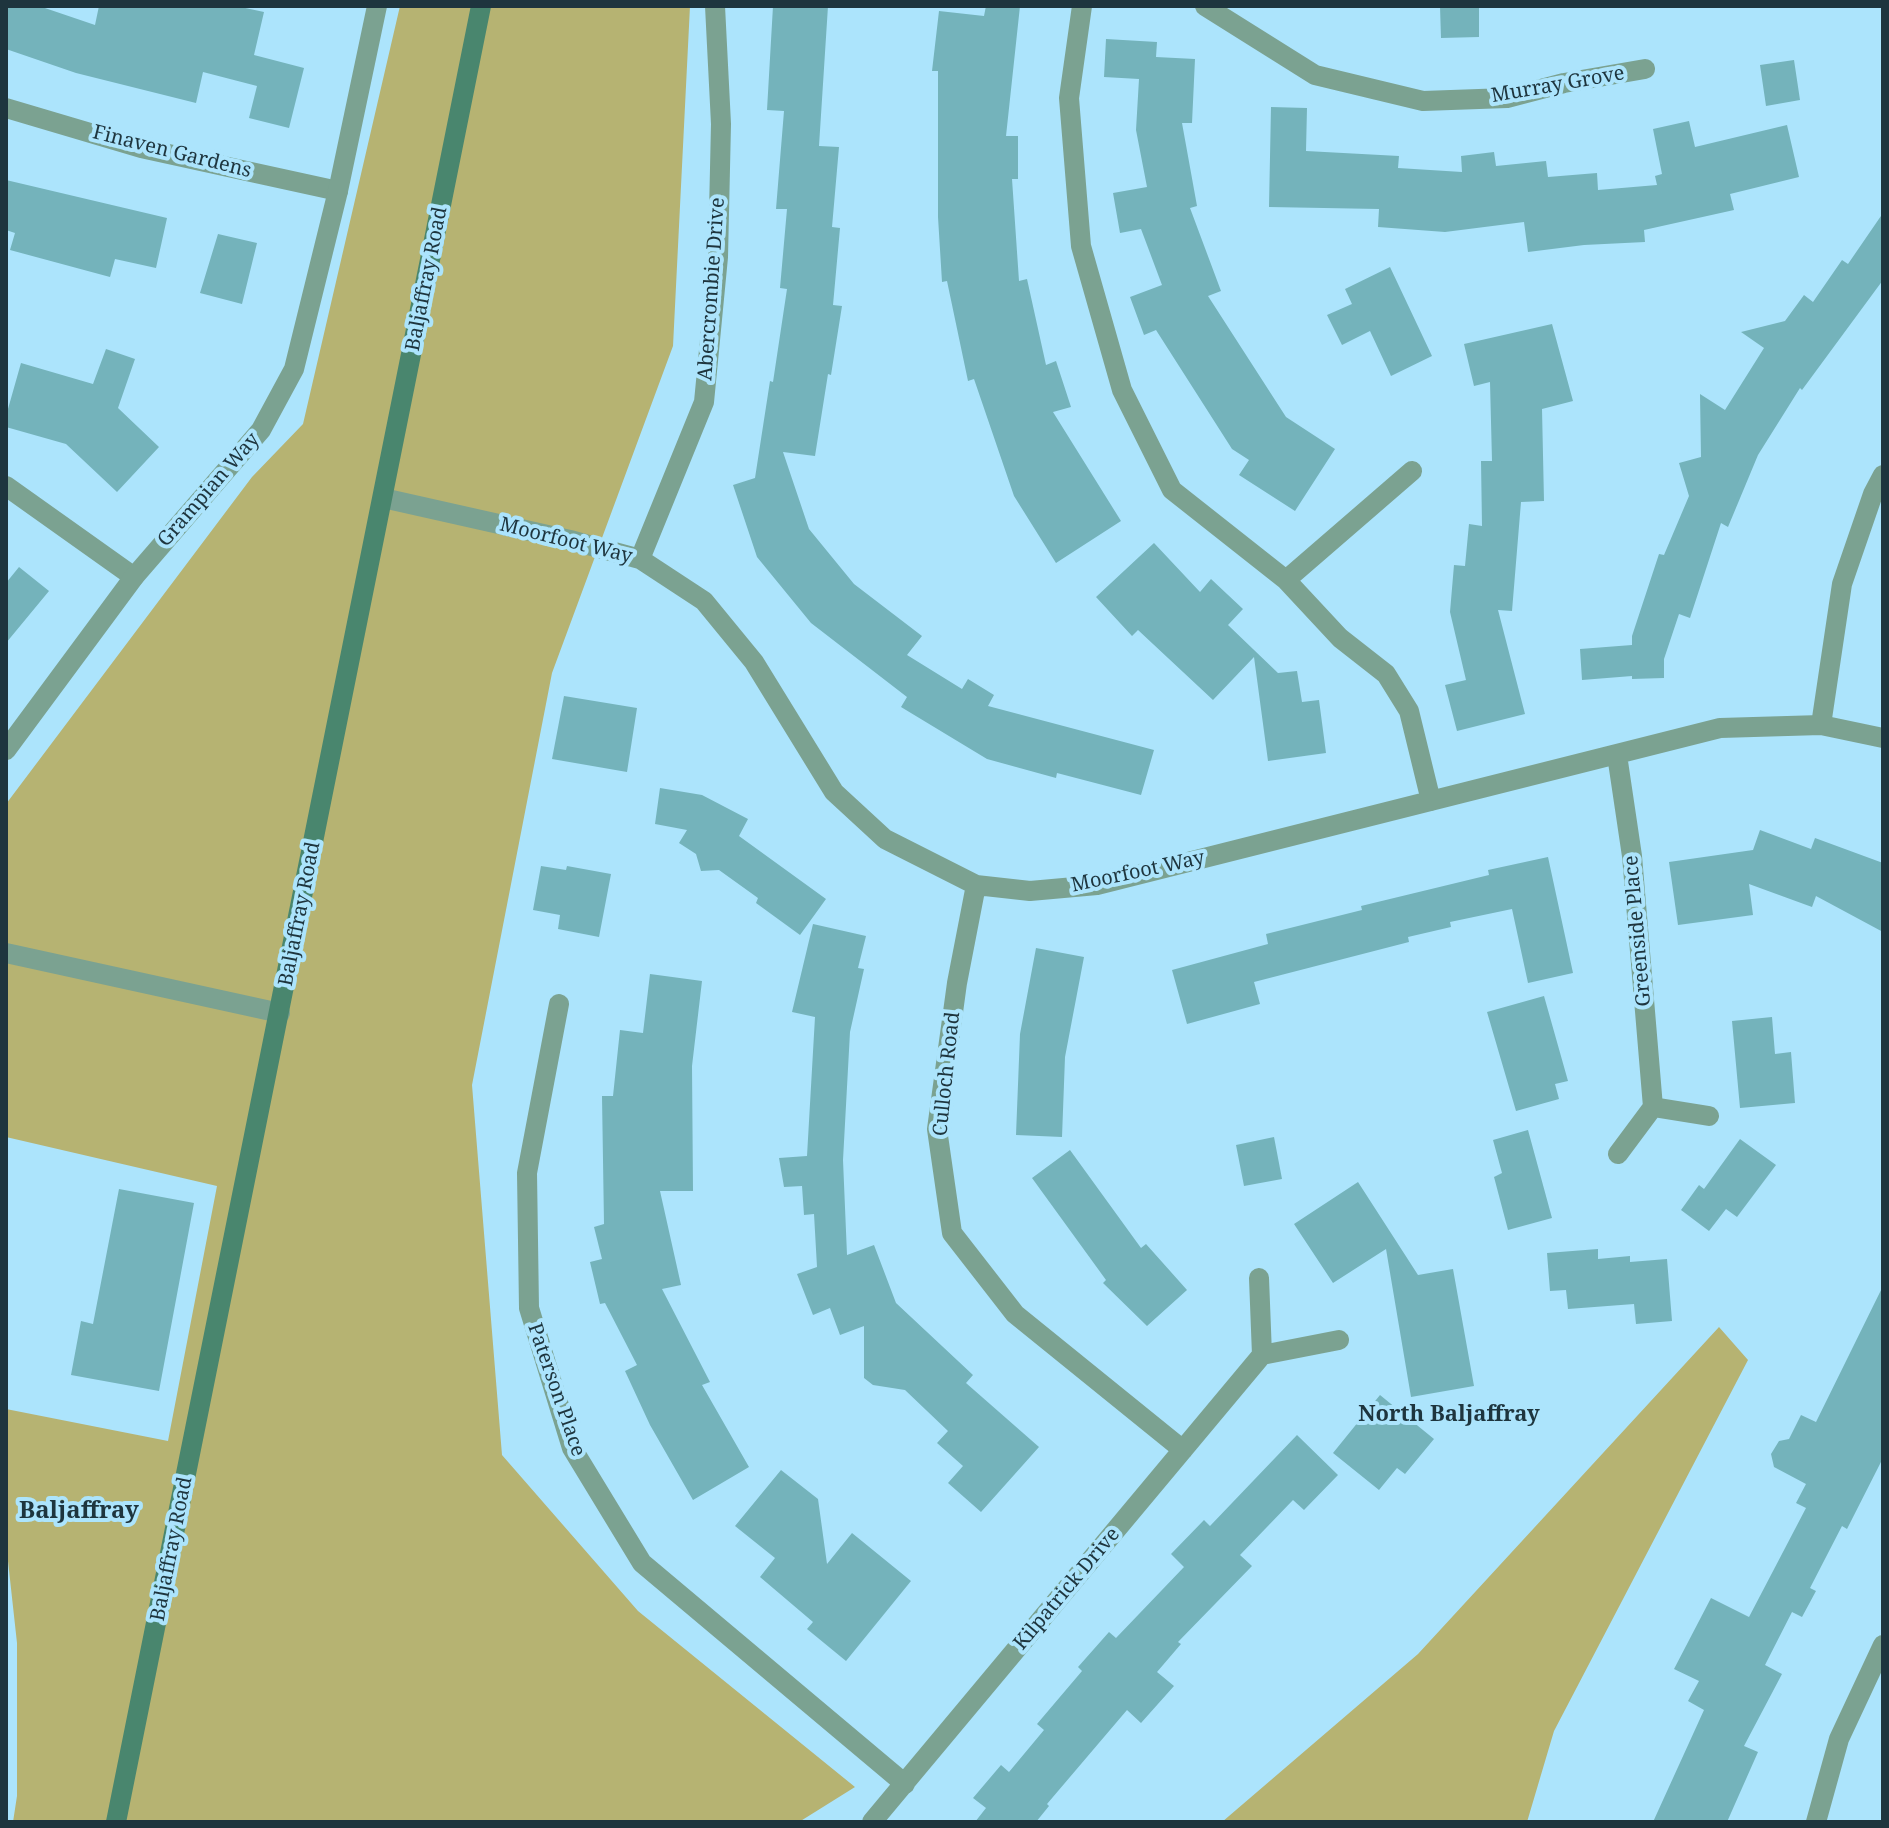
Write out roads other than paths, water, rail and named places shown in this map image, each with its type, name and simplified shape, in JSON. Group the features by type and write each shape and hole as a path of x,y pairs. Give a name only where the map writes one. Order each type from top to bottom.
{"main road":[{"name":"Baljaffray Road","path":"116,1822 481,6"}],"street":[{"name":"Grampian Way","path":"6,750 134,577 261,430 294,369 338,191 377,6"},
{"name":"Abercrombie Drive","path":"640,559 704,402 718,257 721,124 715,6"},
{"path":"1082,6 1069,98 1081,246 1122,390 1172,490 1286,580 1340,638 1386,674 1409,711 1431,801"},
{"name":"Murray Grove","path":"1205,6 1315,75 1423,101 1507,98 1564,83 1645,69"},
{"name":"Finaven Gardens","path":"6,108 141,148 338,191"},
{"path":"1286,580 1412,471"},
{"path":"1821,725 1842,584 1873,494 1883,475"},
{"path":"6,486 134,577"},
{"name":"Moorfoot Way","path":"383,498 640,559 704,601 734,637 754,662 834,792 885,839 976,885 1030,891 1097,885 1720,728 1821,725 1883,738"},
{"name":"Greenside Place","path":"1617,755 1632,856 1653,1107"},
{"name":"Culloch Road","path":"976,885 957,983 937,1129 952,1233 1015,1314 1183,1450"},
{"path":"6,953 280,1013"},
{"name":"Paterson Place","path":"559,1004 527,1173 529,1308 572,1448 642,1563 905,1784"},
{"path":"1618,1154 1653,1107 1709,1116"},
{"path":"1259,1278 1262,1355 1339,1340"},
{"name":"Kilpatrick Drive","path":"872,1822 1262,1355"},
{"path":"1816,1822 1839,1739 1883,1645"}],"district":[{"name":"North Baljaffray","path":"1449,1415"},
{"name":"Baljaffray","path":"79,1511"}]}
